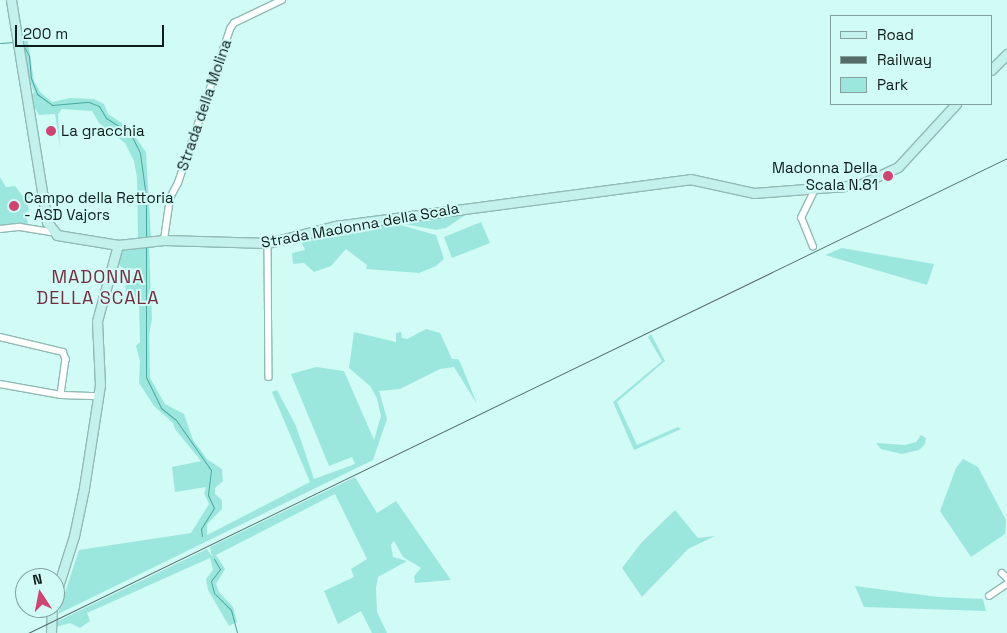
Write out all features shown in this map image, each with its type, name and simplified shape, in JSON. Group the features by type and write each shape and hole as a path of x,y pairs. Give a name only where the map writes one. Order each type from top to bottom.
{"street":[{"path":"11,0 47,222 51,232"},
{"name":"Strada della Molina","path":"164,240 170,198 178,183 230,29 234,23 282,0"},
{"path":"992,69 1007,54"},
{"name":"Strada Madonna della Scala","path":"51,232 57,236 118,245 151,240 268,243 335,226 690,179 754,193 860,185 885,175 912,153 955,105"},
{"path":"813,247 801,218 815,189"},
{"path":"0,228 20,227 51,232"},
{"path":"268,243 269,377"},
{"path":"64,568 74,536 98,396 97,321 118,245"},
{"path":"0,337 64,352 66,359 61,395"},
{"path":"0,384 61,395 98,396"},
{"path":"1002,573 1007,578"},
{"path":"989,596 1007,584"},
{"path":"51,633 52,618"}],"green space":[{"path":"20,28 27,36 34,81 40,92 52,102 70,98 94,99 104,104 108,114 128,127 146,152 151,237 138,238 137,177 134,161 125,143 99,123 92,111 62,109 58,114 60,148 55,114 39,115 30,100 34,92 26,71"},
{"name":"Campo della Rettoria - ASD Vajors","path":"0,177 6,187 15,186 24,198 29,194 32,197 27,201 29,211 25,212 28,224 0,226"},
{"path":"470,212 446,228 436,230 405,224 399,219 430,221 433,220 431,214"},
{"path":"386,221 436,235 444,259 436,266 419,273 366,269 367,265 346,249 331,266 314,272 304,263 293,264 292,253 305,250 300,239"},
{"path":"481,222 490,243 452,258 444,237"},
{"path":"149,245 152,319 149,334 150,378 165,404 184,414 193,440 207,459 222,469 223,481 215,488 215,494 222,500 222,509 207,524 207,535 310,482 272,392 277,390 296,426 314,479 355,464 352,457 329,466 291,374 316,367 344,371 374,440 381,416 377,398 370,386 349,368 354,332 396,342 396,333 401,332 402,338 407,339 426,329 440,333 452,359 458,359 461,364 477,404 454,367 440,369 400,389 379,391 387,419 373,460 65,611 65,593 79,550 191,533 209,504 204,493 206,487 175,492 172,467 201,461 175,429 173,423 154,406 139,383 140,361 136,346 140,342 139,302 126,302 125,276 138,275 139,268 125,270 117,263 121,251 128,247"},
{"path":"842,248 934,264 927,285 825,255"},
{"path":"651,334 665,361 617,402 637,445 678,427 681,429 634,450 613,402 662,361 648,337"},
{"path":"921,435 926,438 925,444 919,450 902,454 881,449 876,443 905,445 916,442"},
{"path":"963,459 978,467 1006,520 1005,534 971,557 940,511 956,468"},
{"path":"355,477 377,513 396,501 451,580 415,583 414,576 421,568 403,557 394,541 391,545 393,557 407,561 378,577 376,588 377,612 387,633 372,633 361,611 338,624 324,591 354,577 351,569 367,559 335,494 216,555 225,569 216,584 219,592 233,607 237,622 229,626 208,590 206,579 213,570 210,558 87,613 90,621 80,628 70,623 56,627 56,622 207,549 212,557 210,547"},
{"path":"675,510 698,538 715,536 688,549 642,597 622,568 642,542"},
{"path":"855,586 938,597 983,599 986,611 864,607"}],"waterway":[{"path":"0,43 14,42"},
{"path":"23,45 29,56 31,78 37,94 52,105 89,102 99,106 106,118 130,133 140,153 146,197 146,238"},
{"path":"146,247 146,377 161,408 176,420 211,470 208,495 214,508 201,529 202,536"},
{"path":"214,559 220,569 211,581 214,593 231,610 237,633"}],"railway":[{"path":"28,633 1007,158"}],"place":[{"name":"La gracchia","path":"51,131"},
{"name":"Madonna Della Scala N.81","path":"888,176"},
{"name":"Campo della Rettoria - ASD Vajors","path":"14,206"}],"district":[{"name":"MADONNA DELLA SCALA","path":"98,288"}]}
